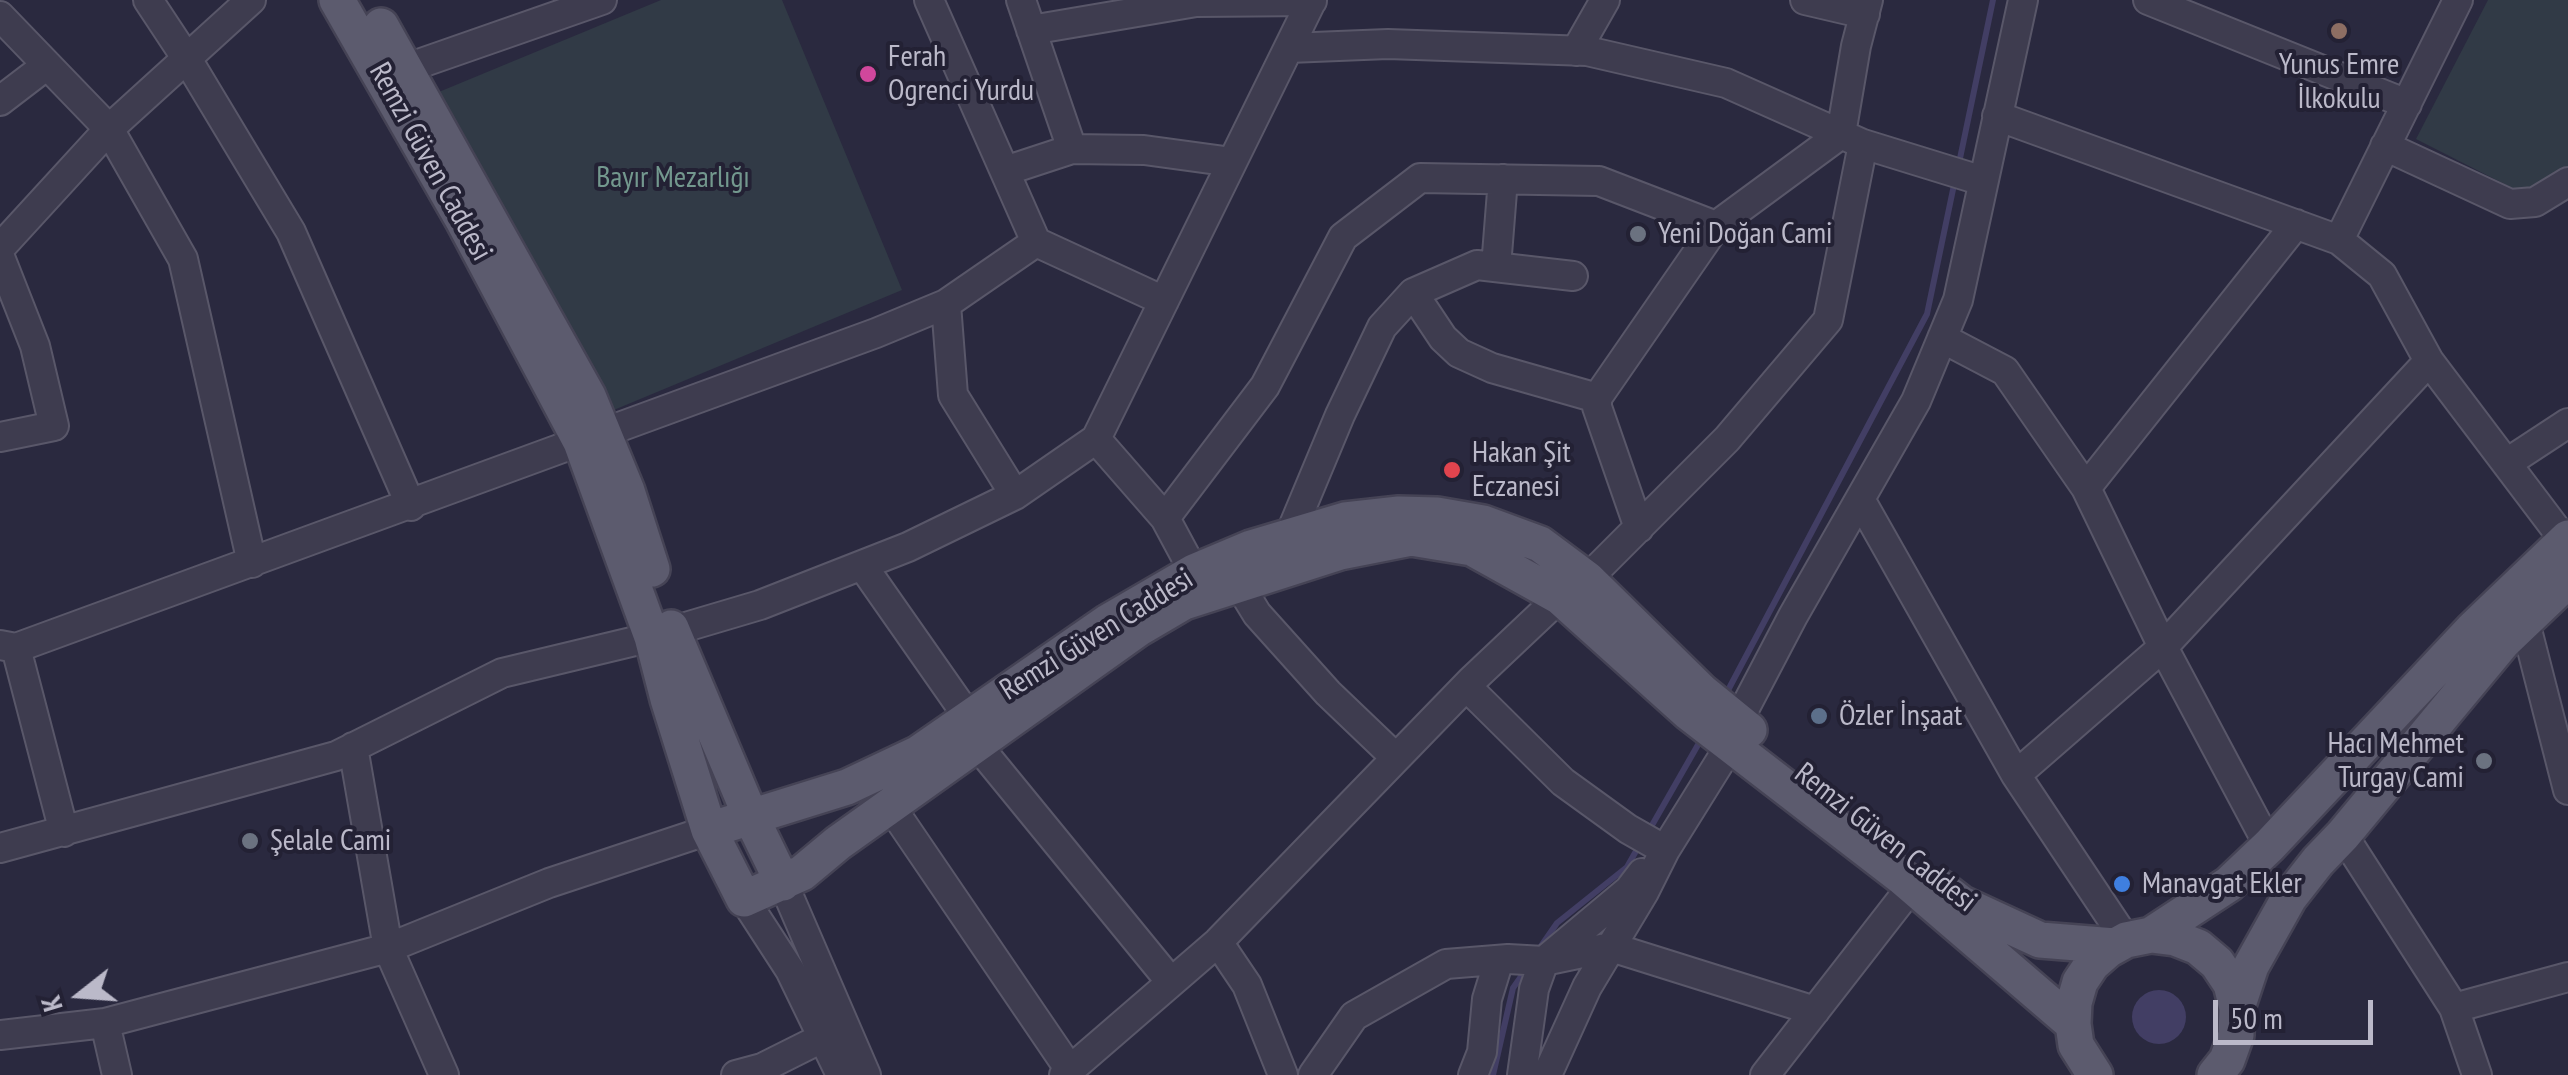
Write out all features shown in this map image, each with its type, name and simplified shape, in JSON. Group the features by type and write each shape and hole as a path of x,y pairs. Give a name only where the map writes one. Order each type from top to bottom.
{"main road":[{"name":"Remzi Güven Caddesi","path":"338,0 463,220 627,491 662,634 668,698 710,830 744,899 802,873 891,807 974,732 1108,622 1194,572 1345,520 1399,514 1437,515 1483,523 1540,544 1574,588 1717,719 2072,1024"},
{"name":"Remzi Güven Caddesi","path":"364,0 407,68 588,396 592,438"},
{"name":"Remzi Güven Caddesi","path":"710,830 846,788 974,732 1184,602 1340,552 1411,538 1472,548 1574,588"},
{"path":"2096,1075 2076,1045 2072,1024 2080,982 2092,964 2229,884 2270,846 2472,630 2566,540"},
{"path":"2215,1075 2227,1060 2236,1035 2237,1008 2251,966 2289,898 2503,642 2568,580"},
{"name":"Remzi Güven Caddesi","path":"662,634 783,883"},
{"name":"Remzi Güven Caddesi","path":"1717,719 1962,904 2040,940 2175,938 2198,947 2217,963 2230,984 2237,1008"}],"street":[{"path":"148,0 291,232 411,506"},
{"path":"0,248 109,129 251,0"},
{"path":"928,0 1036,242 1164,301"},
{"path":"1021,0 1072,150"},
{"path":"1576,51 1605,0"},
{"path":"891,807 1067,1072 1218,942 1466,686 1638,528 1727,439 1828,320 1866,7 1806,0"},
{"path":"1548,1075 1587,987 1644,892 1717,719 1793,616 1916,401 1958,300 1975,179 1997,116 2023,0"},
{"path":"2339,240 2458,0"},
{"path":"0,848 336,756 502,673 662,634 760,605 908,547 1015,495 1096,439 1312,1 1196,2 1031,30"},
{"path":"407,68 592,2"},
{"path":"2163,3 2406,104"},
{"path":"0,16 109,129 183,259 252,563"},
{"path":"1288,48 1388,44 1576,51 1726,82 1852,139 1975,179"},
{"path":"0,101 48,66"},
{"path":"1997,116 2339,240 2382,275 2429,361 2566,540"},
{"path":"1638,528 1597,398 1716,226 1852,139"},
{"path":"2385,146 2510,204 2535,202 2568,182"},
{"path":"1004,172 1072,150 1144,150 1232,162"},
{"path":"1165,518 1265,386 1343,237 1420,178 1599,181 1716,226"},
{"path":"1496,267 1503,180"},
{"path":"2086,488 2296,224"},
{"path":"64,832 8,646 411,506 876,333 946,304 1036,242"},
{"path":"0,257 35,346 54,426 0,437"},
{"path":"1293,536 1294,524 1340,415 1382,328 1413,293 1477,265 1573,276"},
{"path":"1413,293 1442,338 1460,353 1492,368 1597,398"},
{"path":"946,304 953,394 1015,495"},
{"path":"1942,338 2005,371 2086,488 2163,647 2270,846"},
{"path":"2016,776 2163,647 2429,361"},
{"path":"2507,464 2568,422"},
{"path":"1096,439 1165,518 1194,572"},
{"path":"1861,500 2016,776 2131,941"},
{"path":"862,565 974,732 1171,982"},
{"path":"1238,583 1257,614 1316,680 1396,758"},
{"path":"2524,622 2568,790"},
{"path":"1466,686 1563,782 1662,852"},
{"path":"354,747 388,948 444,1075"},
{"path":"0,1034 105,1023 388,948 549,883 710,830"},
{"path":"2343,835 2454,1008 2476,1075"},
{"path":"1522,1075 1541,961 1629,890 1662,852"},
{"path":"783,883 866,1075"},
{"path":"1765,1075 1912,886"},
{"path":"744,899 790,970 841,1075"},
{"path":"1218,942 1247,985 1282,1075"},
{"path":"1313,1075 1354,1016 1446,964 1504,959 1541,961 1611,947 1815,1011"},
{"path":"1473,1075 1482,1052 1488,1000 1504,959"},
{"path":"2454,1008 2568,977"},
{"path":"105,1023 116,1075"},
{"path":"753,1073 824,1037"}],"green space":[{"name":"Bayır Mezarlığı","path":"661,0 782,0 902,290 609,412 434,94"},
{"path":"2488,0 2568,0 2568,167 2526,195 2416,139"}],"shaded area":[{"path":"2159,990 2178,998 2186,1017 2178,1036 2159,1044 2140,1036 2132,1017 2140,998"}],"waterway":[{"path":"1958,168 1993,0"},
{"path":"1726,694 1927,314 1955,180"},
{"path":"1647,834 1703,736"},
{"path":"1539,949 1557,923 1627,867 1640,844"},
{"path":"1493,1075 1513,988 1527,968"}],"place":[{"name":"Yunus Emre İlkokulu","path":"2339,31"},
{"name":"Ferah Ogrenci Yurdu","path":"868,74"},
{"name":"Yeni Doğan Cami","path":"1638,234"},
{"name":"Hakan Şit Eczanesi","path":"1452,470"},
{"name":"Özler İnşaat","path":"1819,716"},
{"name":"Hacı Mehmet Turgay Cami","path":"2484,761"},
{"name":"Şelale Cami","path":"250,841"},
{"name":"Manavgat Ekler","path":"2122,884"}]}
